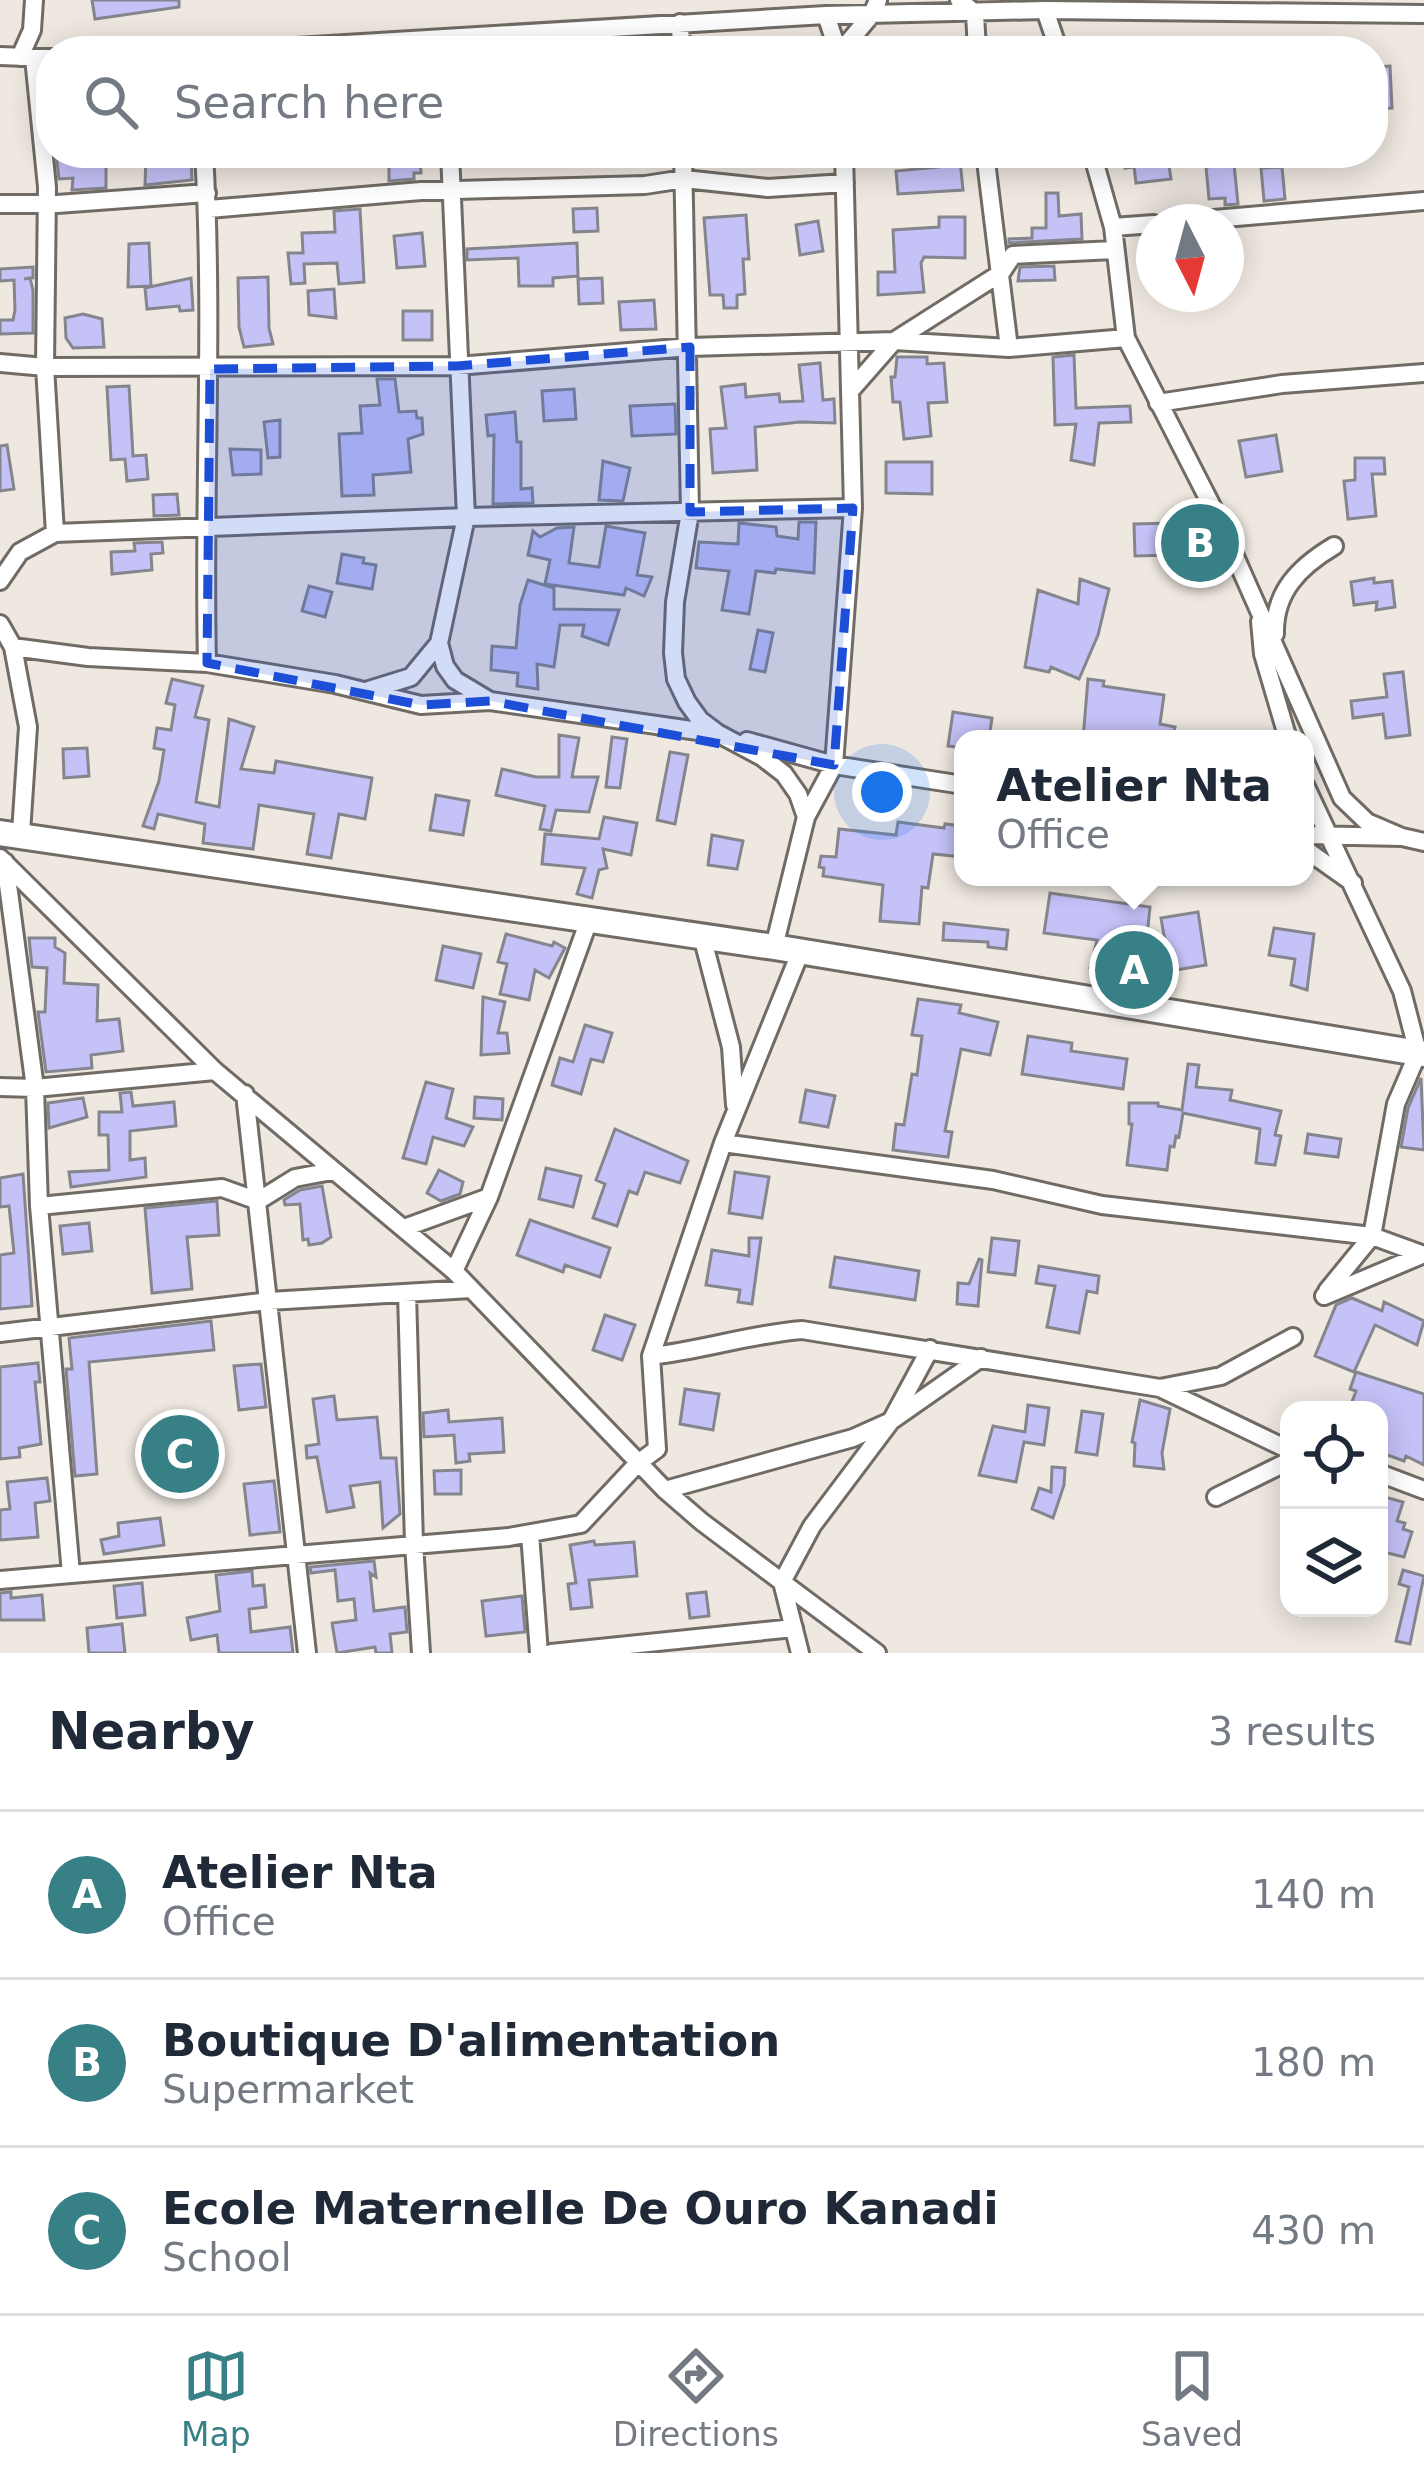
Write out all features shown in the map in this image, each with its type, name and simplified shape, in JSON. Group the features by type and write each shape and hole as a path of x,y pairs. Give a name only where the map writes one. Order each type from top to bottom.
{"main road":[{"path":"10,833 775,946 1421,1053"}],"street":[{"path":"0,56 35,58 34,0"},
{"path":"959,0 975,13 976,36"},
{"path":"433,36 826,15 875,7 975,13 1149,6 1424,14"},
{"path":"852,36 875,7"},
{"path":"1046,10 1054,36"},
{"path":"826,15 834,36"},
{"path":"680,23 680,36"},
{"path":"44,168 45,367 55,533"},
{"path":"205,168 210,369 204,530 207,663"},
{"path":"451,168 466,517 440,643 445,666 455,680 490,701"},
{"path":"684,168 690,512 675,602 676,679 700,720 784,774 806,817"},
{"path":"775,946 806,817 834,765 853,508 844,168"},
{"path":"987,168 1009,348"},
{"path":"1096,168 1113,227 1126,338 1218,518 1313,730"},
{"path":"0,204 208,201 684,179 768,188 845,183"},
{"path":"644,184 682,205"},
{"path":"1244,216 1424,201"},
{"path":"1113,227 1136,225"},
{"path":"851,390 894,341 1001,273 1013,255 1114,250"},
{"path":"0,363 210,369 458,366 690,346 894,341 1009,348 1126,338"},
{"path":"1158,403 1282,384 1424,373"},
{"path":"0,581 20,552 55,533 853,508"},
{"path":"1277,646 1275,612 1286,588 1299,571 1334,546"},
{"path":"1258,608 1263,654 1285,730"},
{"path":"0,624 13,647 28,727 10,833"},
{"path":"365,691 411,677 440,643"},
{"path":"13,647 88,657 207,663 422,705 490,701 719,734 834,765 954,784"},
{"path":"1314,733 1342,798 1367,822 1424,842"},
{"path":"1314,802 1402,991 1421,1053 1396,1104 1372,1236 1324,1296 1424,1256"},
{"path":"1314,835 1402,837"},
{"path":"1314,855 1354,883"},
{"path":"2,861 215,1071 454,1271 665,1490 877,1653"},
{"path":"2,861 34,1088 39,1206 71,1574"},
{"path":"454,1271 489,1197 590,920"},
{"path":"702,936 730,1047 736,1113"},
{"path":"0,1580 530,1534 581,1525 657,1449 651,1356 723,1143 800,953"},
{"path":"0,1087 215,1071"},
{"path":"245,1094 307,1653"},
{"path":"723,1143 993,1180 1102,1205 1372,1236 1424,1256"},
{"path":"39,1206 222,1188 255,1169"},
{"path":"257,1201 295,1178 332,1171"},
{"path":"222,1188 257,1201"},
{"path":"404,1228 489,1197"},
{"path":"0,1333 269,1301 471,1289"},
{"path":"407,1293 422,1653"},
{"path":"651,1356 700,1350 755,1334 802,1330 1160,1388 1280,1446"},
{"path":"1160,1388 1221,1376 1292,1337"},
{"path":"800,1653 782,1582 812,1526 891,1421 931,1349"},
{"path":"665,1490 853,1438 891,1421 981,1358"},
{"path":"1216,1497 1280,1465"},
{"path":"1388,1476 1424,1490"},
{"path":"530,1534 539,1653"},
{"path":"550,1653 794,1628"}],"highlighted area":[{"path":"690,347 690,512 853,508 834,765 490,701 421,705 207,663 210,369 457,366"}],"building":[{"path":"92,0 179,0 179,7 95,19"},
{"path":"1388,66 1392,108 1388,108"},
{"path":"58,168 106,168 106,188 72,190 73,178 59,179"},
{"path":"146,168 192,168 192,180 145,185"},
{"path":"389,168 421,168 414,179 389,181"},
{"path":"961,168 963,190 898,194 896,171"},
{"path":"1134,168 1169,168 1171,179 1136,183"},
{"path":"1206,168 1234,168 1238,204 1225,204 1225,198 1209,199"},
{"path":"1261,168 1282,168 1285,199 1264,201"},
{"path":"1046,193 1058,193 1059,216 1081,214 1082,239 1009,243 1009,239 1032,238 1032,228 1046,228"},
{"path":"597,208 598,231 574,232 573,209"},
{"path":"360,209 364,282 339,284 337,263 304,264 305,283 291,284 288,253 303,253 302,233 335,232 334,211"},
{"path":"746,215 745,294 737,295 737,308 724,308 723,295 710,295 704,218"},
{"path":"939,217 965,217 965,258 924,257 924,292 878,295 878,272 895,272 893,230 939,227"},
{"path":"818,221 823,251 800,255 796,225"},
{"path":"422,233 425,266 397,268 394,236"},
{"path":"149,243 151,286 128,287 129,244"},
{"path":"577,243 578,276 553,278 553,286 519,286 518,258 467,260 467,249"},
{"path":"1054,266 1055,280 1018,281 1020,267"},
{"path":"33,267 33,333 0,334 0,320 13,320 15,310 14,280 0,281 0,269"},
{"path":"268,277 273,344 244,347 238,278"},
{"path":"191,278 193,310 180,311 179,306 147,309 145,288"},
{"path":"602,278 603,303 579,304 578,279"},
{"path":"334,289 336,318 309,315 308,291"},
{"path":"654,300 656,329 621,330 619,302"},
{"path":"403,311 432,311 432,340 403,340"},
{"path":"83,314 102,319 104,347 73,348 66,338 65,318"},
{"path":"1074,355 1076,408 1130,406 1131,422 1099,423 1094,465 1071,460 1076,424 1055,425 1053,357"},
{"path":"897,357 927,357 927,364 944,363 947,402 928,403 931,436 904,439 900,402 893,402 891,377 895,377"},
{"path":"820,363 823,400 834,399 835,423 755,427 757,470 713,473 710,429 726,428 721,387 745,384 746,397 779,394 780,402 803,401 799,365"},
{"path":"377,379 395,379 399,412 416,411 417,418 422,418 423,434 408,439 411,472 373,475 374,495 342,496 339,434 362,433 360,406 380,405"},
{"path":"129,386 133,456 146,455 148,479 127,481 125,459 111,460 107,387"},
{"path":"574,389 576,419 544,421 542,391"},
{"path":"675,404 676,434 632,436 630,406"},
{"path":"515,412 517,442 521,442 521,489 532,488 533,503 493,504 494,435 488,436 486,415"},
{"path":"280,420 280,457 268,458 264,422"},
{"path":"1276,435 1282,471 1246,477 1239,441"},
{"path":"7,445 14,489 0,491 0,446"},
{"path":"230,449 261,450 261,474 233,475"},
{"path":"1355,458 1384,458 1385,474 1372,474 1376,516 1348,519 1344,481 1355,480"},
{"path":"603,461 630,468 623,501 599,500"},
{"path":"886,462 932,462 932,494 886,493"},
{"path":"177,494 179,515 154,516 153,495"},
{"path":"799,522 816,522 814,573 756,571 749,614 722,610 729,571 696,568 699,542 738,544 739,523 776,527 777,536 798,539"},
{"path":"1171,523 1171,555 1135,556 1134,524"},
{"path":"606,526 645,533 637,575 652,577 644,596 626,588 624,595 545,584 550,560 528,555 533,531 540,537 557,528 574,527 569,563 599,567"},
{"path":"162,542 163,553 151,554 152,570 112,574 111,552 135,551 134,543"},
{"path":"342,554 376,565 372,589 337,583"},
{"path":"1374,578 1374,583 1392,581 1395,607 1376,610 1377,602 1354,605 1351,582"},
{"path":"1080,579 1109,589 1098,635 1079,679 1051,667 1049,672 1025,667 1038,590 1078,604"},
{"path":"528,580 554,588 554,609 619,610 608,645 582,636 584,625 560,625 554,667 537,664 538,689 517,686 518,673 491,670 492,646 516,648"},
{"path":"309,586 332,592 325,617 302,611"},
{"path":"758,630 773,633 765,672 750,669"},
{"path":"1403,672 1410,735 1386,738 1383,714 1353,718 1351,701 1387,697 1384,674"},
{"path":"172,679 203,686 195,717 209,720 196,802 219,807 229,719 254,727 241,769 274,773 276,761 372,778 365,819 339,814 331,858 307,854 314,814 259,805 253,849 203,843 205,824 158,814 154,829 143,826 164,750 154,748 157,728 171,730 175,705 166,703"},
{"path":"1088,679 1104,681 1103,686 1164,695 1160,724 1175,727 1174,730 1084,730"},
{"path":"953,712 992,718 990,730 954,730 954,747 948,746"},
{"path":"559,735 579,738 572,777 598,777 589,812 556,810 551,831 540,829 545,806 496,795 502,769 559,777"},
{"path":"612,737 627,739 620,788 606,787"},
{"path":"87,748 89,776 64,778 63,749"},
{"path":"670,752 688,755 675,824 657,820"},
{"path":"436,795 469,801 463,835 430,830"},
{"path":"604,817 637,823 631,855 603,849 607,868 599,870 592,898 577,894 585,868 542,864 545,834 599,839"},
{"path":"898,822 954,825 954,856 933,854 928,888 922,887 919,924 880,921 883,885 823,876 824,868 819,867 821,856 836,857 839,829 896,835"},
{"path":"712,835 743,841 737,869 708,865"},
{"path":"1050,893 1150,907 1147,936 1132,933 1125,961 1145,963 1143,980 1090,968 1097,940 1044,933"},
{"path":"1198,912 1206,965 1170,971 1161,918"},
{"path":"944,923 1008,930 1006,949 988,947 988,942 943,940"},
{"path":"1274,928 1314,934 1307,990 1291,985 1295,959 1269,955"},
{"path":"506,934 565,948 549,978 535,970 529,1000 500,994 507,964 498,962"},
{"path":"29,938 55,938 55,947 65,953 64,983 98,985 97,1021 119,1019 123,1051 91,1055 92,1068 46,1072 38,1012 45,1012 47,968 32,967"},
{"path":"443,946 481,954 473,988 436,980"},
{"path":"483,997 505,1002 498,1033 507,1033 509,1053 481,1055"},
{"path":"918,999 961,1005 959,1013 998,1022 990,1055 961,1049 945,1131 952,1132 948,1157 893,1150 896,1124 904,1125 912,1074 917,1075 922,1036 912,1035"},
{"path":"585,1025 612,1033 603,1062 591,1059 581,1094 552,1085 560,1058 573,1062"},
{"path":"1028,1036 1072,1043 1071,1051 1127,1059 1123,1089 1022,1074"},
{"path":"1188,1064 1199,1065 1196,1087 1232,1090 1230,1100 1281,1111 1275,1165 1256,1163 1260,1129 1183,1113 1167,1170 1127,1165 1132,1124 1129,1103 1158,1103 1182,1110"},
{"path":"1421,1078 1424,1150 1401,1147 1408,1108"},
{"path":"426,1082 453,1089 446,1118 473,1127 464,1146 433,1137 426,1164 403,1158"},
{"path":"806,1090 835,1096 828,1127 800,1122"},
{"path":"131,1092 133,1106 174,1102 176,1126 130,1131 130,1160 145,1158 146,1177 71,1187 69,1172 109,1170 108,1135 99,1135 99,1112 122,1112 120,1093"},
{"path":"475,1097 503,1099 502,1120 474,1118"},
{"path":"83,1098 87,1117 49,1128 48,1103"},
{"path":"615,1129 688,1161 680,1183 645,1172 637,1194 629,1191 617,1226 593,1218 605,1184 596,1180"},
{"path":"1308,1134 1341,1139 1338,1157 1305,1153"},
{"path":"546,1168 581,1176 573,1207 539,1199"},
{"path":"439,1170 463,1182 460,1194 441,1201 427,1193"},
{"path":"735,1172 769,1177 762,1218 729,1213"},
{"path":"23,1174 32,1306 0,1309 0,1255 14,1253 9,1206 0,1207 0,1178"},
{"path":"322,1186 331,1237 309,1245 308,1239 303,1240 300,1204 285,1205 284,1200 300,1190"},
{"path":"217,1201 219,1235 187,1237 192,1289 152,1293 145,1208"},
{"path":"530,1220 610,1248 600,1277 565,1265 563,1272 517,1255"},
{"path":"89,1223 92,1251 63,1254 60,1226"},
{"path":"749,1238 761,1238 752,1304 738,1302 740,1290 706,1285 712,1250 749,1256"},
{"path":"992,1238 1019,1241 1015,1275 988,1272"},
{"path":"835,1257 919,1271 915,1300 830,1287"},
{"path":"979,1259 978,1306 957,1304 958,1283 969,1284"},
{"path":"1039,1266 1099,1276 1097,1293 1087,1291 1079,1333 1047,1327 1055,1286 1036,1283"},
{"path":"1352,1298 1382,1311 1384,1302 1424,1321 1417,1345 1375,1325 1354,1372 1315,1356 1336,1305"},
{"path":"605,1315 635,1325 622,1360 593,1350"},
{"path":"211,1321 214,1350 89,1362 97,1474 75,1476 66,1369 72,1369 69,1338"},
{"path":"38,1363 40,1382 35,1382 41,1444 19,1448 20,1457 0,1459 0,1367"},
{"path":"261,1364 266,1407 239,1410 234,1366"},
{"path":"1356,1372 1424,1394 1424,1465 1406,1456 1404,1461 1388,1455 1388,1401 1352,1401 1356,1391 1350,1389"},
{"path":"685,1389 719,1394 713,1430 680,1424"},
{"path":"334,1396 337,1420 377,1417 381,1458 396,1458 400,1514 383,1528 380,1482 350,1486 354,1507 327,1512 317,1457 307,1458 306,1446 319,1444 313,1399"},
{"path":"1140,1400 1170,1409 1164,1469 1134,1466 1132,1442"},
{"path":"1028,1405 1049,1408 1044,1445 1024,1442 1016,1482 979,1475 993,1426 1025,1432"},
{"path":"448,1410 449,1422 502,1418 504,1452 469,1454 470,1461 456,1463 454,1435 424,1437 423,1413"},
{"path":"1082,1411 1103,1414 1097,1455 1076,1452"},
{"path":"1052,1467 1065,1468 1053,1518 1032,1509 1039,1488 1051,1492"},
{"path":"461,1470 461,1494 435,1494 434,1471"},
{"path":"47,1478 50,1501 35,1503 38,1537 0,1540 0,1510 10,1509 7,1482"},
{"path":"274,1481 280,1532 250,1535 244,1484"},
{"path":"1388,1498 1403,1502 1397,1521 1412,1532 1404,1557 1388,1553"},
{"path":"160,1518 164,1545 104,1554 101,1540 119,1536 118,1523"},
{"path":"594,1541 595,1545 634,1542 637,1576 589,1580 592,1607 571,1609 568,1584 576,1583 570,1545"},
{"path":"374,1561 376,1577 370,1573 374,1611 405,1607 407,1632 390,1634 392,1653 376,1653 375,1647 337,1653 332,1623 356,1620 354,1599 338,1601 335,1570 311,1573 310,1567"},
{"path":"1403,1570 1424,1576 1410,1644 1396,1641 1409,1587 1399,1584"},
{"path":"252,1571 253,1586 264,1585 266,1607 249,1609 251,1632 290,1627 293,1653 219,1653 217,1635 191,1640 187,1618 220,1611 216,1575"},
{"path":"142,1583 145,1615 117,1618 114,1586"},
{"path":"11,1592 11,1598 42,1595 44,1620 0,1620 0,1593"},
{"path":"706,1592 709,1616 690,1618 687,1594"},
{"path":"522,1596 525,1632 486,1636 482,1601"},
{"path":"122,1624 125,1653 89,1653 87,1628"}],"place":[{"name":"Boutique D'alimentation","path":"1200,543"},
{"name":"Atelier Nta","path":"1134,970"},
{"name":"Ecole Maternelle De Ouro Kanadi","path":"180,1454"}]}
